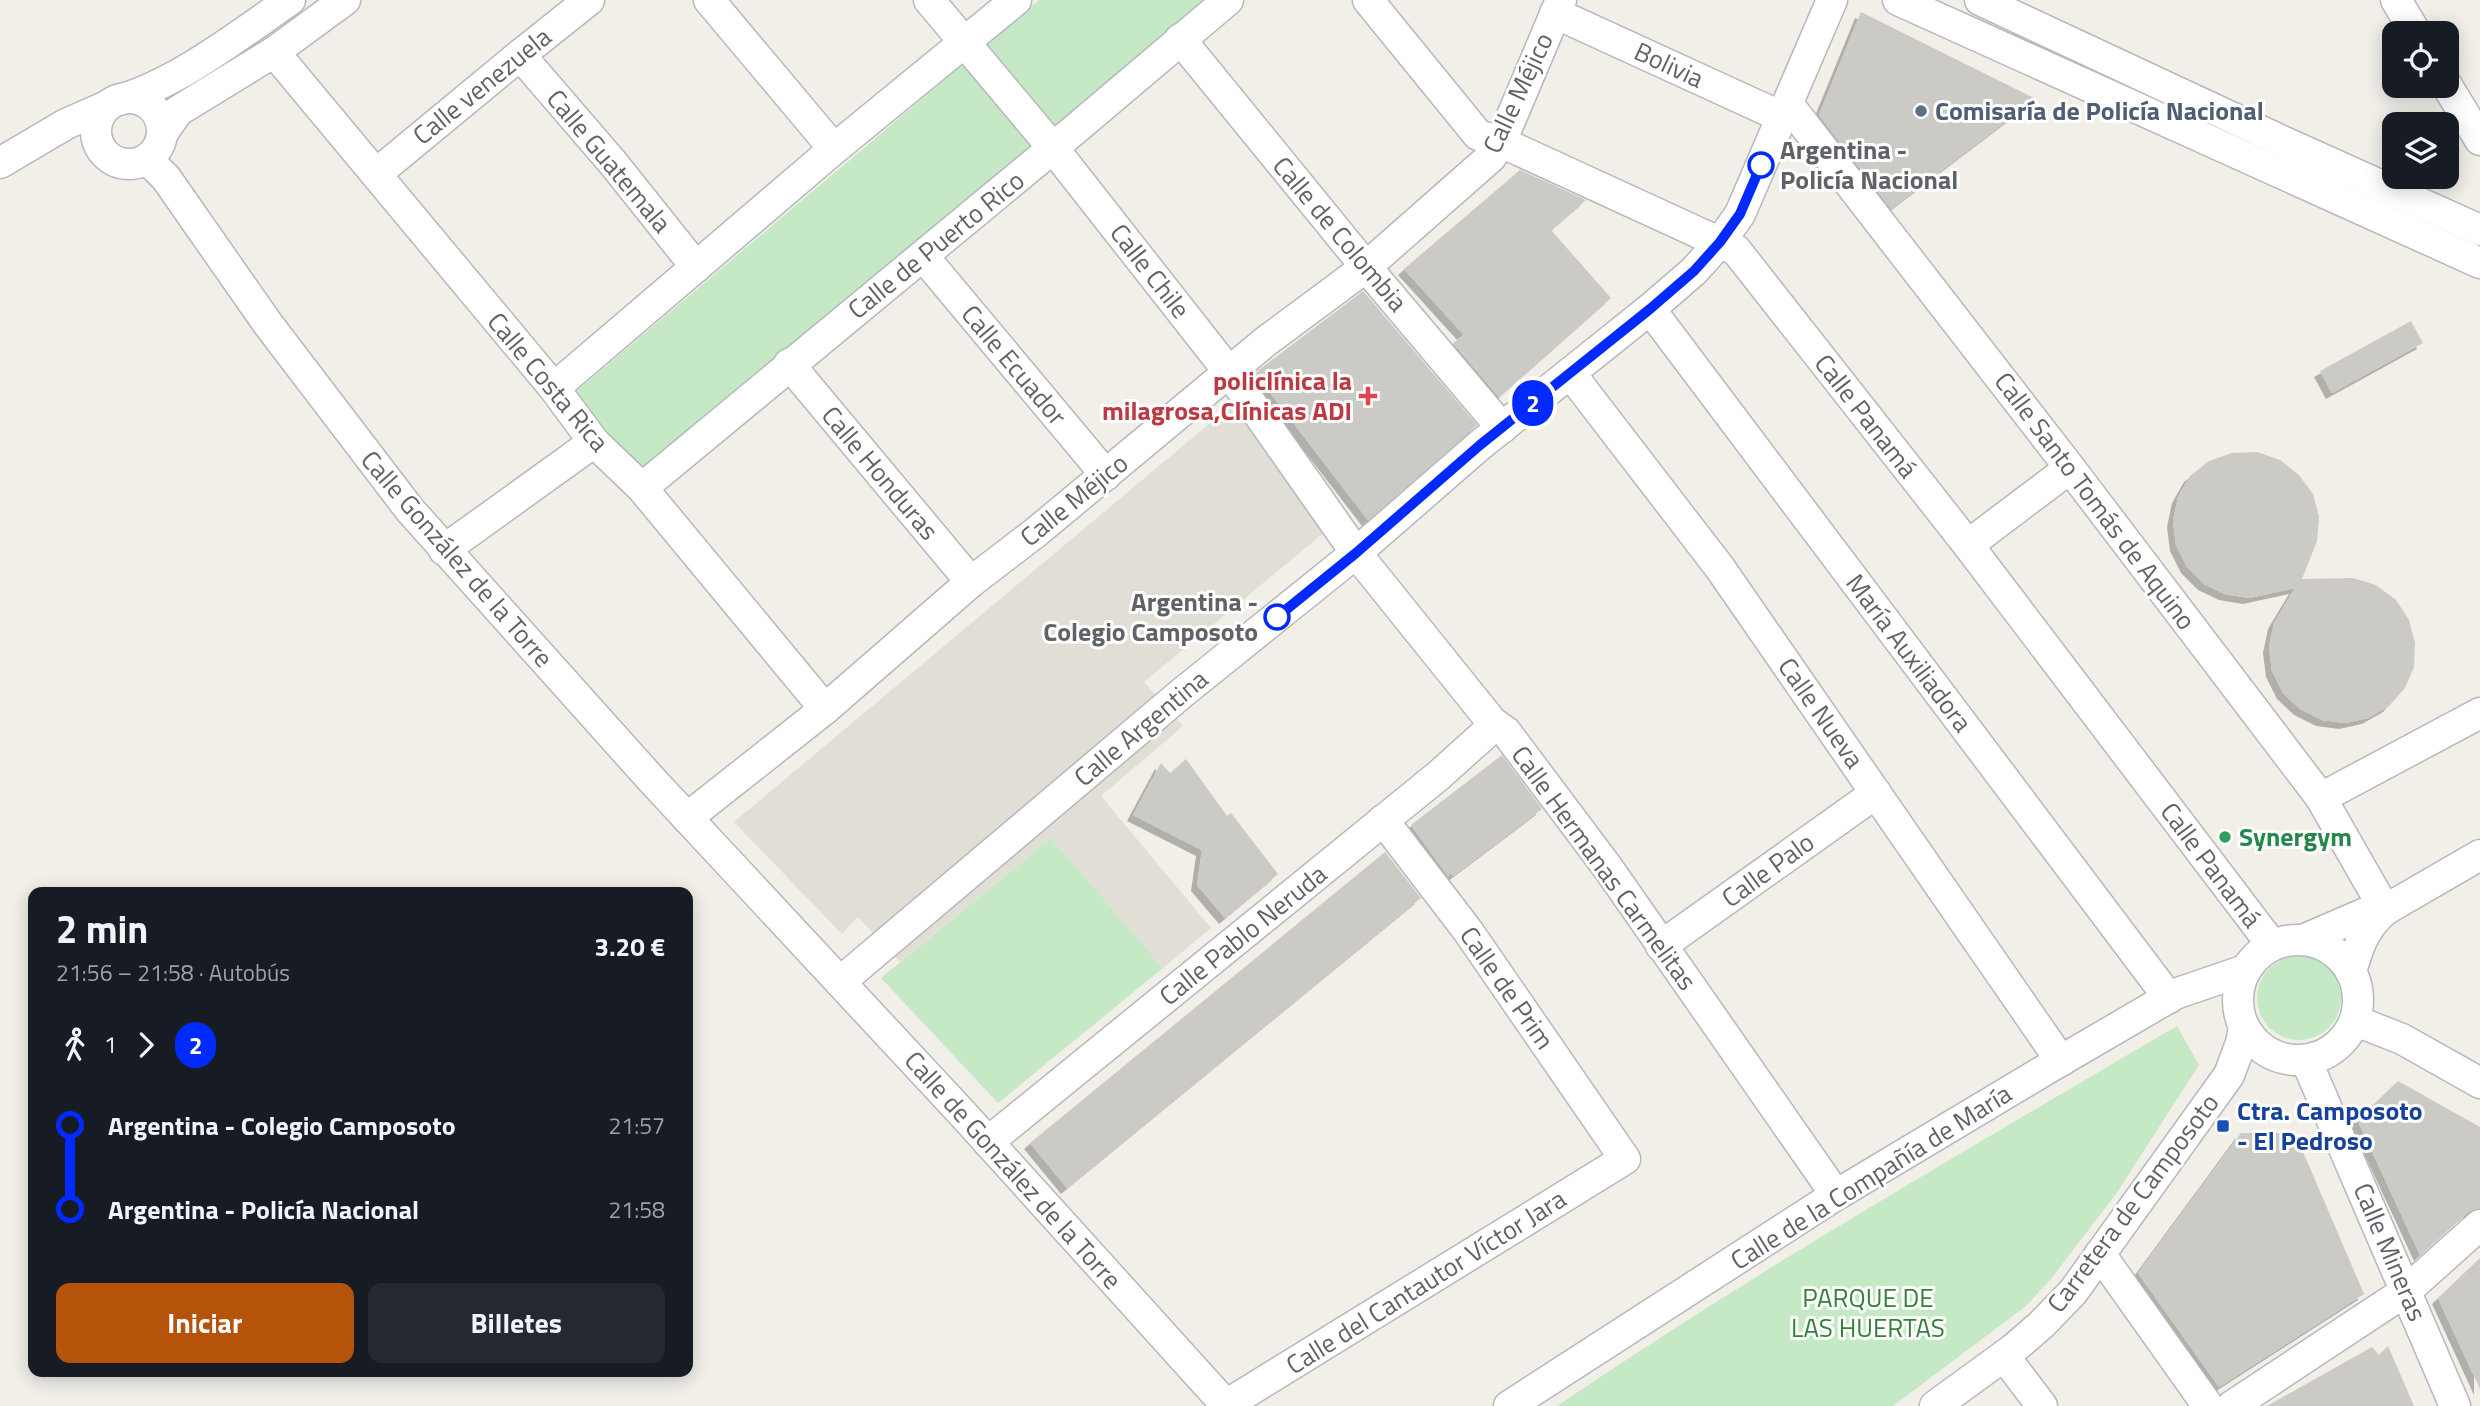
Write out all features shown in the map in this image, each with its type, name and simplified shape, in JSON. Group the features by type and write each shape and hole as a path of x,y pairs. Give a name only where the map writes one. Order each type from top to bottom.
{"street":[{"path":"0,163 66,124 113,103 144,93 222,47 290,0"},
{"path":"154,146 161,123 156,113 140,100 113,103 97,123 98,144 104,152 119,163 129,164 154,146 178,111 274,52 345,0"},
{"name":"Calle venezuela","path":"376,174 589,0"},
{"path":"709,0 834,149"},
{"name":"Calle Chile","path":"929,0 1053,148 1229,372 1356,553"},
{"path":"554,387 834,149 1016,0"},
{"name":"Calle de Puerto Rico","path":"642,488 1228,0"},
{"name":"Calle Panamá","path":"1368,0 1478,135 1501,142 1736,250 1968,545 2272,945"},
{"name":"Calle Argentina","path":"840,982 1182,692 1356,553 1502,428 1694,271 1740,214 1832,0"},
{"path":"1898,0 2480,263"},
{"path":"1980,0 2480,230"},
{"path":"2396,0 2409,21"},
{"name":"Calle Méjico","path":"687,818 825,709 971,582 1035,533 1265,342 1366,267 1491,157 1501,142 1558,6"},
{"name":"Bolivia","path":"1558,6 1785,111"},
{"name":"Calle de Colombia","path":"1180,39 1366,267 1502,428"},
{"name":"Calle Costa Rica","path":"274,52 554,387 594,442 642,488 825,709"},
{"name":"Calle Guatemala","path":"520,55 613,163 696,268"},
{"path":"2454,98 2480,140"},
{"name":"Calle Santo Tomás de Aquino","path":"1785,111 2070,468 2321,798 2385,910"},
{"path":"29,147 72,143 104,152"},
{"name":"Calle González de la Torre","path":"154,146 166,178 268,324 410,510 797,936"},
{"name":"Calle Ecuador","path":"923,256 1105,474"},
{"name":"María Auxiliadora","path":"1650,309 2169,998"},
{"name":"Calle Honduras","path":"789,364 971,582"},
{"name":"Calle Nueva","path":"1570,373 1720,568 2062,1061"},
{"path":"444,550 594,442"},
{"path":"1968,545 2070,468"},
{"name":"Calle Hermanas Carmelitas","path":"1356,553 1492,722 1506,732 1550,790 1608,868 1836,1195"},
{"path":"2321,798 2480,713"},
{"name":"Calle Pablo Neruda","path":"988,1142 1383,820 1487,732 1492,722"},
{"name":"Calle Palo","path":"1661,946 1876,793"},
{"name":"Calle de Prim","path":"1383,820 1468,931 1625,1159"},
{"path":"2351,972 2365,931 2385,910 2480,855"},
{"path":"2303,940 2368,912 2385,910"},
{"name":"Calle de González de la Torre","path":"797,936 1227,1405"},
{"path":"2287,940 2303,940 2319,943 2348,964 2356,982 2359,1001 2356,1021 2348,1035 2336,1047 2322,1056 2306,1060 2288,1060 2271,1054 2255,1042 2244,1027 2238,1007 2239,989 2245,970 2257,956 2272,945 2287,940"},
{"name":"Calle de la Compañía de María","path":"1508,1406 1836,1195 2062,1061 2169,998 2245,970"},
{"path":"2356,1021 2474,1072"},
{"name":"Carretera de Camposoto","path":"1935,1406 2004,1356 2041,1325 2065,1300 2229,1075 2241,1044 2244,1027"},
{"name":"Carretera de Camposoto","path":"2229,1075 2257,1058 2271,1054"},
{"name":"Calle Mineras","path":"2306,1060 2455,1406"},
{"name":"Calle del Cantautor Víctor Jara","path":"1227,1405 1625,1159"},
{"path":"2232,1406 2406,1291 2480,1225"},
{"path":"2100,1254 2208,1406"},
{"path":"2004,1356 2042,1406"}],"shaded area":[{"path":"1240,398 1343,517 1144,682 1183,726 1101,796 1211,928 1163,968 1051,838 900,962 858,917 842,934 734,822"}],"green space":[{"path":"1039,0 1207,0 642,471 573,394"},
{"path":"1051,838 1163,968 998,1103 881,978"},
{"path":"2299,956 2315,959 2329,968 2338,982 2341,998 2338,1014 2329,1028 2315,1037 2299,1040 2283,1037 2269,1028 2260,1014 2257,998 2260,982 2269,968 2283,959"},
{"name":"PARQUE DE LAS HUERTAS","path":"2177,1026 2199,1065 2116,1194 2050,1280 2026,1306 1893,1406 1557,1406 1786,1258"}],"building":[{"name":"Comisaría de Policía Nacional","path":"1861,12 2036,99 1891,209 1819,115"},
{"path":"1520,170 1586,200 1551,230 1611,298 1499,397 1453,343 1464,335 1404,269"},
{"name":"policlínica la milagrosa,Clínicas ADI","path":"1363,291 1477,425 1368,520 1255,373"},
{"path":"2411,321 2423,343 2332,393 2320,371"},
{"path":"2257,452 2280,460 2299,475 2313,494 2319,517 2317,541 2302,579 2353,578 2376,585 2396,600 2409,620 2415,643 2414,667 2405,688 2389,706 2368,718 2345,723 2322,720 2300,709 2283,693 2272,671 2269,647 2274,623 2295,588 2249,598 2225,594 2204,584 2187,567 2176,545 2173,521 2178,497 2190,476 2209,461 2232,453"},
{"path":"1502,755 1542,809 1453,876 1451,873 1448,876 1411,825"},
{"path":"1186,759 1227,816 1231,813 1278,874 1225,918 1197,885 1202,850 1133,815 1161,763 1170,773"},
{"path":"1385,852 1421,898 1067,1188 1030,1143"},
{"path":"2398,1081 2480,1127 2480,1208 2468,1212 2420,1255 2356,1117"},
{"path":"2241,1133 2295,1133 2364,1294 2219,1387 2138,1273"},
{"path":"2480,1258 2480,1389 2438,1298"},
{"path":"2388,1346 2414,1406 2267,1406 2372,1347 2379,1355"}],"bus line":[{"name":"2","path":"1277,617 1356,553 1480,445 1694,271 1740,214 1761,165"}],"place":[{"name":"Comisaría de Policía Nacional","path":"1921,111"},
{"name":"Argentina - Policía Nacional","path":"1761,165"},
{"name":"policlínica la milagrosa,Clínicas ADI","path":"1368,396"},
{"name":"Argentina - Colegio Camposoto","path":"1277,617"},
{"name":"Synergym","path":"2225,837"},
{"name":"Ctra. Camposoto - El Pedroso","path":"2223,1126"}]}
